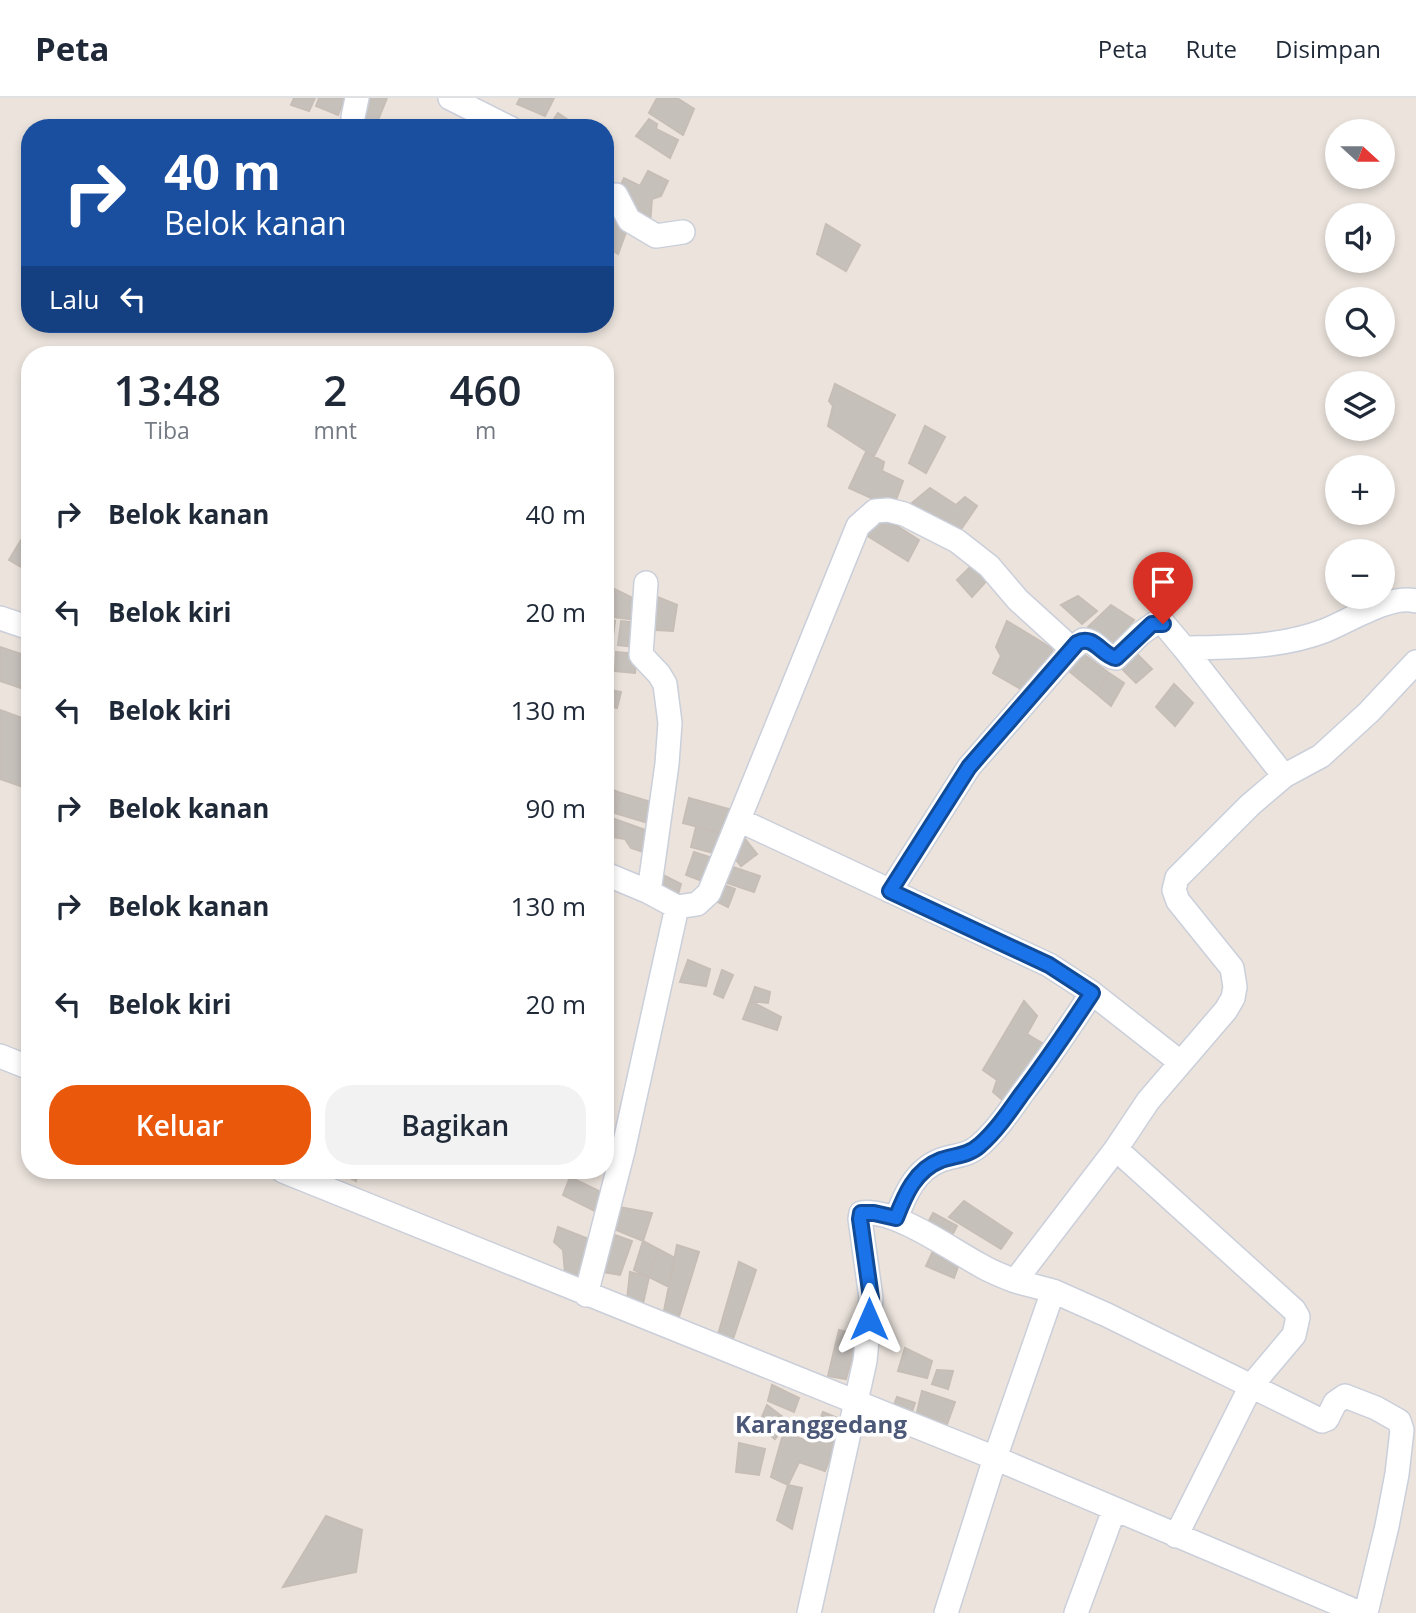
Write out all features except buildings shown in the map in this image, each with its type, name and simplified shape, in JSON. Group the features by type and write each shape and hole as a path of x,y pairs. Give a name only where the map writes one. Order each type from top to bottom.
{"street":[{"path":"450,98 492,119"},
{"path":"614,196 616,195 629,220 656,236 683,232"},
{"path":"614,877 677,907 697,904 709,893 858,526 875,511 888,510 904,514 957,541 989,566 1018,600 1072,649"},
{"path":"646,583 641,655 665,684 670,723 649,892"},
{"path":"1184,648 1269,645 1323,631 1399,599 1416,601"},
{"path":"0,618 21,625"},
{"path":"890,891 969,767 1072,649 1083,640 1090,640 1116,658 1140,634 1157,622 1163,624 1284,776"},
{"path":"1015,1281 1116,1149 1148,1101 1226,1010 1233,998 1236,987 1232,968 1178,901 1175,882 1181,871 1284,776 1321,756 1369,712 1416,662"},
{"path":"739,820 1049,965 1092,993 1180,1062"},
{"path":"586,1295 623,1151 677,907"},
{"path":"896,1218 915,1179 941,1160 969,1153 980,1146 1001,1122 1049,1059 1092,993"},
{"path":"0,1056 21,1064"},
{"path":"1116,1149 1294,1310 1298,1317 1294,1335 1251,1385 1176,1536"},
{"path":"303,1179 586,1295 856,1402 995,1458 1363,1613 1397,1474 1402,1425 1399,1420 1376,1408 1345,1396 1335,1403 1327,1419 1322,1421 1053,1291 1015,1281 983,1267 896,1218 861,1213 859,1216 871,1298 865,1361 856,1402 809,1613"},
{"path":"946,1613 995,1458 1053,1291"},
{"path":"1076,1613 1114,1510"}],"district":[{"name":"Karanggedang","path":"821,1425"}],"route":[{"path":"869,1319 871,1298 859,1216 861,1213 896,1218 915,1179 941,1160 969,1153 980,1146 1049,1059 1092,993 1049,965 890,891 969,767 1077,643 1090,640 1116,658 1152,624 1163,624"}]}
